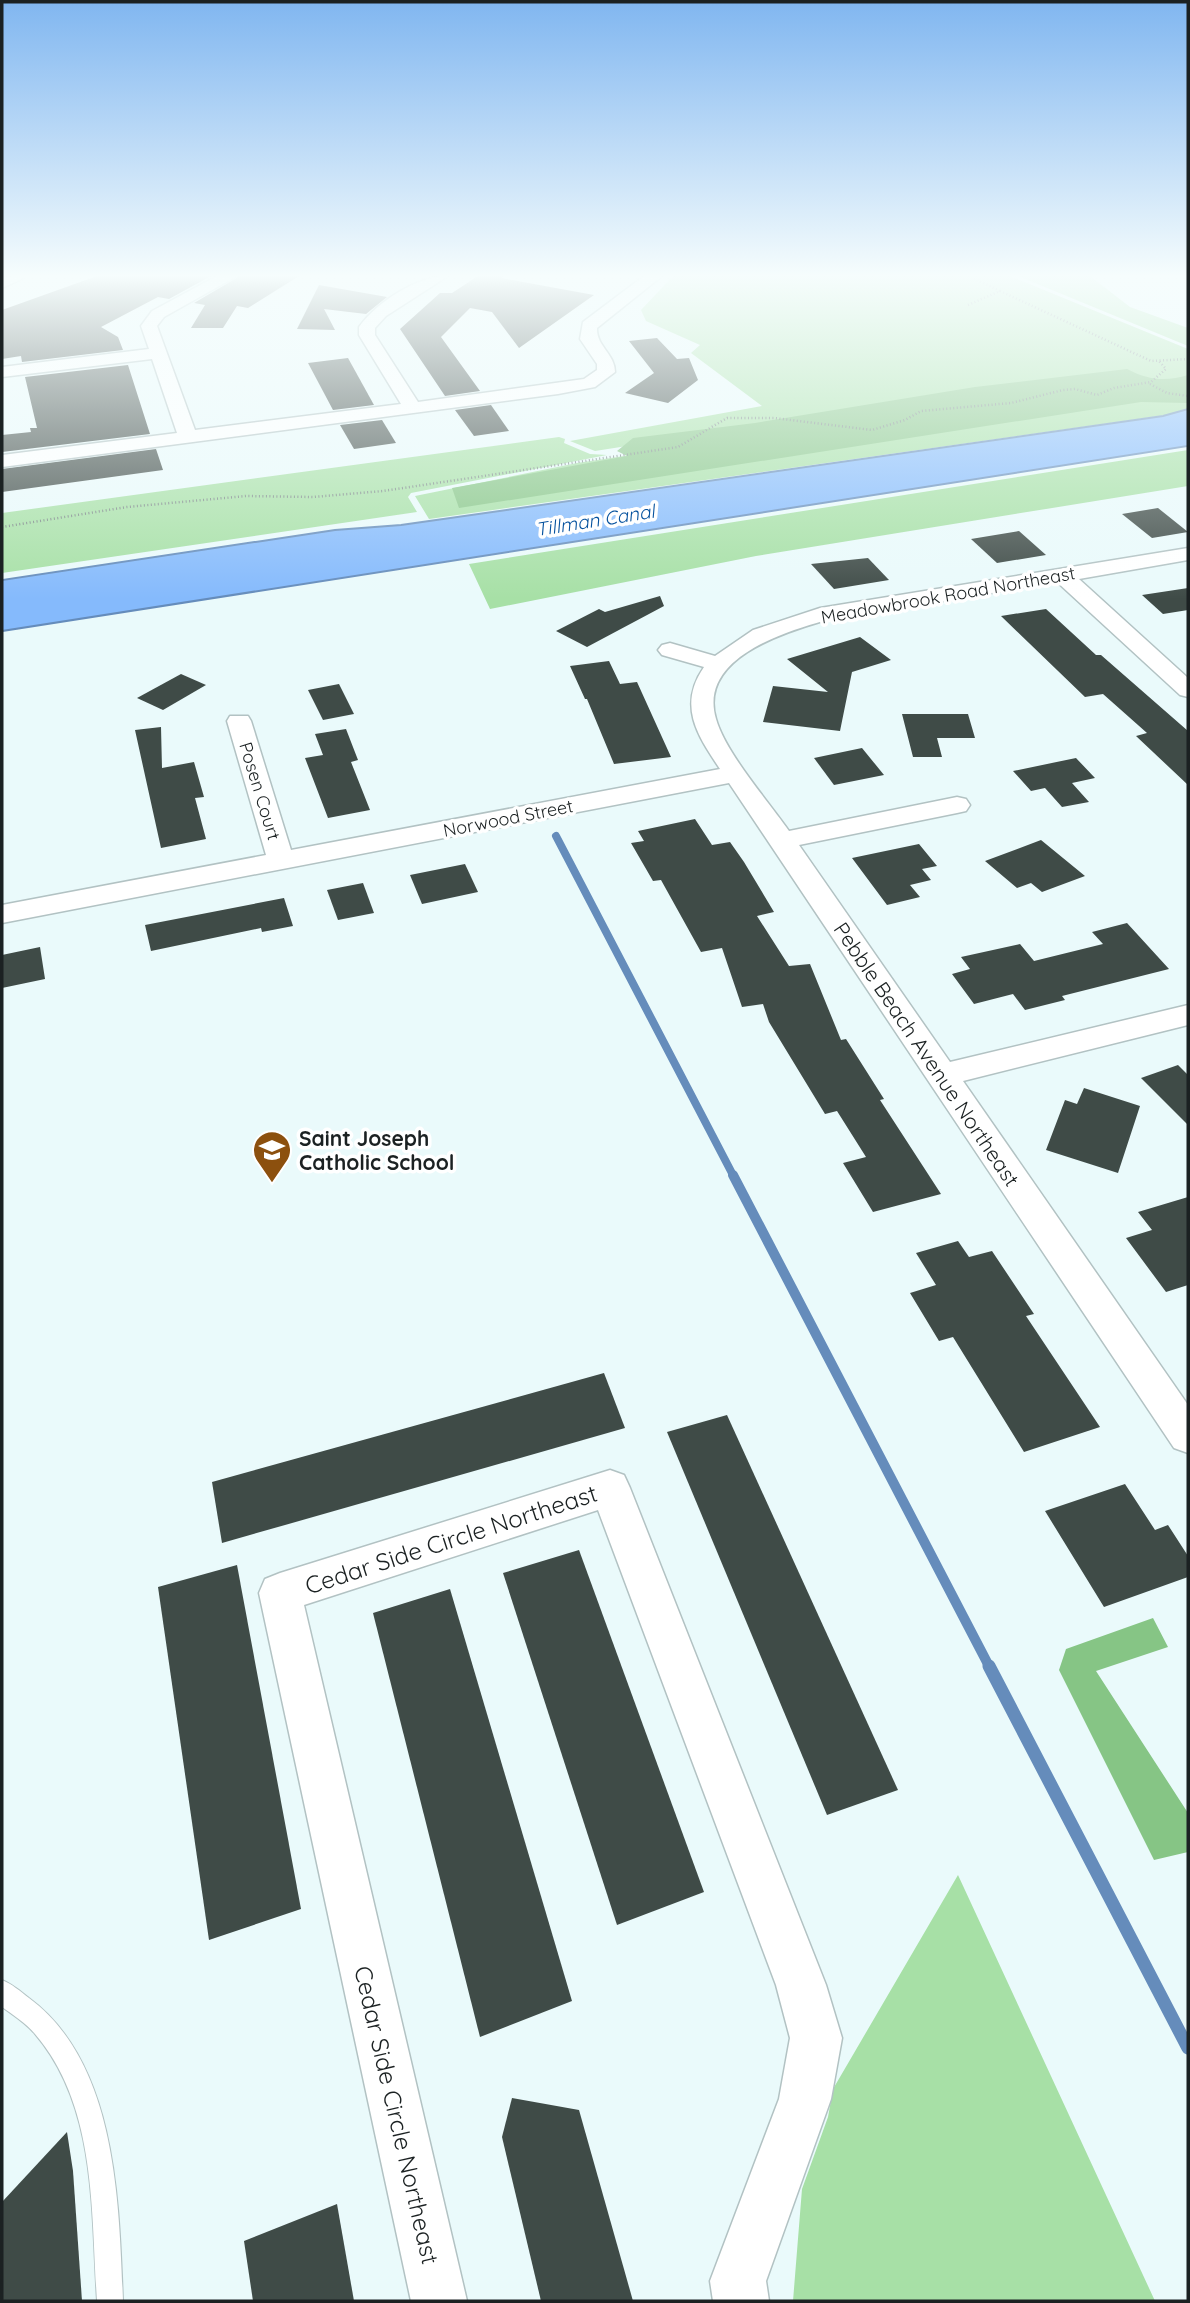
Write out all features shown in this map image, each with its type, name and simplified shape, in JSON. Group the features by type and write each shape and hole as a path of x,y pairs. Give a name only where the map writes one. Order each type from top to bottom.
{"street":[{"path":"168,383 188,436"},
{"path":"398,383 413,408"},
{"path":"2,461 574,387 582,383"},
{"name":"Meadowbrook Road Northeast","path":"718,664 768,630 820,615 1188,554"},
{"path":"1062,575 1188,690"},
{"path":"670,650 718,664"},
{"name":"Pebble Beach Avenue Northeast","path":"718,664 704,689 702,713 711,737 1188,1436"},
{"name":"Posen Court","path":"239,721 281,861"},
{"name":"Norwood Street","path":"2,914 736,774"},
{"path":"782,841 957,805"},
{"path":"941,1075 1188,1015"},
{"name":"Cedar Side Circle Northeast","path":"439,2301 280,1593 610,1488 802,1985 816,2038 805,2099 738,2281 741,2301"}],"lane":[{"path":"2,1992 44,2025 81,2085 99,2160 110,2301"}],"path":[{"path":"2,527 127,507 246,496 313,497 383,491 678,447 727,418 774,418 872,430 905,420 921,411 1012,403 1063,390 1097,395 1107,388 1150,384 1167,393 1188,397"}],"green space":[{"path":"732,383 1188,383 1188,412 429,519 415,496 577,463 651,452 627,446 595,451 570,441 762,406"},
{"path":"1005,383 1188,383 1188,403 1141,402 459,508 452,488 627,456 617,451 633,438 755,423"},
{"path":"559,437 565,439 564,443 590,454 607,455 411,493 408,497 417,512 2,573 2,513"},
{"path":"1188,450 1188,486 756,556 490,609 469,564"},
{"path":"1153,1618 1168,1647 1096,1671 1188,1813 1188,1852 1154,1860 1059,1670 1066,1649"},
{"path":"958,1875 1155,2301 793,2301 802,2189 828,2117 833,2089"}],"water":[{"name":"Tillman Canal","path":"1188,409 1188,446 2,631 2,580 335,530 401,525 1163,416"}],"building":[{"path":"27,383 134,383 150,434 2,452 2,435 31,432 30,428 37,428"},
{"path":"319,383 362,383 374,405 333,410"},
{"path":"437,383 475,383 480,391 445,396"},
{"path":"639,383 693,383 668,403 625,393"},
{"path":"491,405 509,431 474,436 455,410"},
{"path":"382,420 396,443 354,449 340,425"},
{"path":"156,449 163,470 2,492 2,469"},
{"path":"1158,508 1188,532 1152,538 1122,514"},
{"path":"1019,531 1046,555 997,563 971,539"},
{"path":"868,558 889,580 834,589 811,564"},
{"path":"1188,588 1188,610 1163,614 1142,595"},
{"path":"660,596 664,606 587,647 556,631 599,609 605,612"},
{"path":"1046,609 1096,655 1101,655 1188,731 1188,785 1136,736 1147,733 1103,694 1085,697 1001,616"},
{"path":"860,637 891,660 852,672 840,731 763,722 773,686 828,692 787,659"},
{"path":"609,661 620,684 637,682 671,757 614,764 570,666"},
{"path":"181,674 206,685 163,710 137,698"},
{"path":"339,684 354,714 323,720 308,690"},
{"path":"902,714 968,714 975,738 937,738 942,757 913,757"},
{"path":"161,727 162,768 194,762 204,797 195,798 206,839 161,848 135,730"},
{"path":"346,729 358,760 351,762 370,810 328,818 305,758 323,755 315,734"},
{"path":"862,748 884,775 834,785 814,758"},
{"path":"1076,758 1095,778 1072,783 1089,802 1062,807 1045,788 1031,791 1013,771"},
{"path":"695,819 712,845 730,842 744,862 774,912 757,916 789,966 810,964 841,1040 846,1039 884,1099 880,1100 941,1194 873,1212 843,1163 866,1157 837,1111 825,1114 769,1022 763,1004 742,1007 722,948 701,952 661,880 653,881 631,843 644,841 638,831"},
{"path":"1041,840 1085,876 1042,892 1031,883 1017,888 985,861"},
{"path":"919,844 937,866 922,869 931,880 910,885 920,897 887,905 852,858"},
{"path":"465,864 478,892 422,904 410,875"},
{"path":"363,883 374,913 338,920 327,890"},
{"path":"284,898 293,926 262,932 261,928 151,951 145,925"},
{"path":"1127,923 1169,969 1062,996 1065,1000 1025,1010 1013,994 974,1004 952,974 970,969 961,957 1020,944 1034,961 1103,944 1092,932"},
{"path":"40,947 45,979 2,988 2,955"},
{"path":"1178,1065 1188,1075 1188,1125 1141,1078"},
{"path":"1084,1088 1140,1106 1118,1173 1046,1150 1065,1100 1077,1104"},
{"path":"1188,1197 1188,1285 1166,1292 1126,1238 1152,1230 1138,1212"},
{"path":"958,1241 969,1257 992,1251 1034,1314 1026,1316 1100,1427 1024,1452 953,1337 939,1341 910,1293 936,1285 916,1253"},
{"path":"604,1373 625,1428 222,1543 212,1482"},
{"path":"727,1415 898,1790 827,1815 667,1432"},
{"path":"1125,1484 1155,1530 1168,1525 1188,1556 1188,1577 1104,1607 1045,1511"},
{"path":"579,1550 704,1892 617,1925 503,1573"},
{"path":"237,1565 301,1909 209,1940 158,1587"},
{"path":"450,1589 572,2001 480,2037 373,1613"},
{"path":"512,2098 579,2110 633,2301 541,2301 502,2137"},
{"path":"67,2132 73,2171 82,2301 2,2301 2,2202"},
{"path":"337,2204 354,2301 253,2301 244,2241"}],"waterway":[{"path":"556,836 734,1177"},
{"path":"733,1175 990,1668"},
{"path":"989,1666 1188,2048"}],"place":[{"name":"Saint Joseph Catholic School","path":"272,1184"}]}
